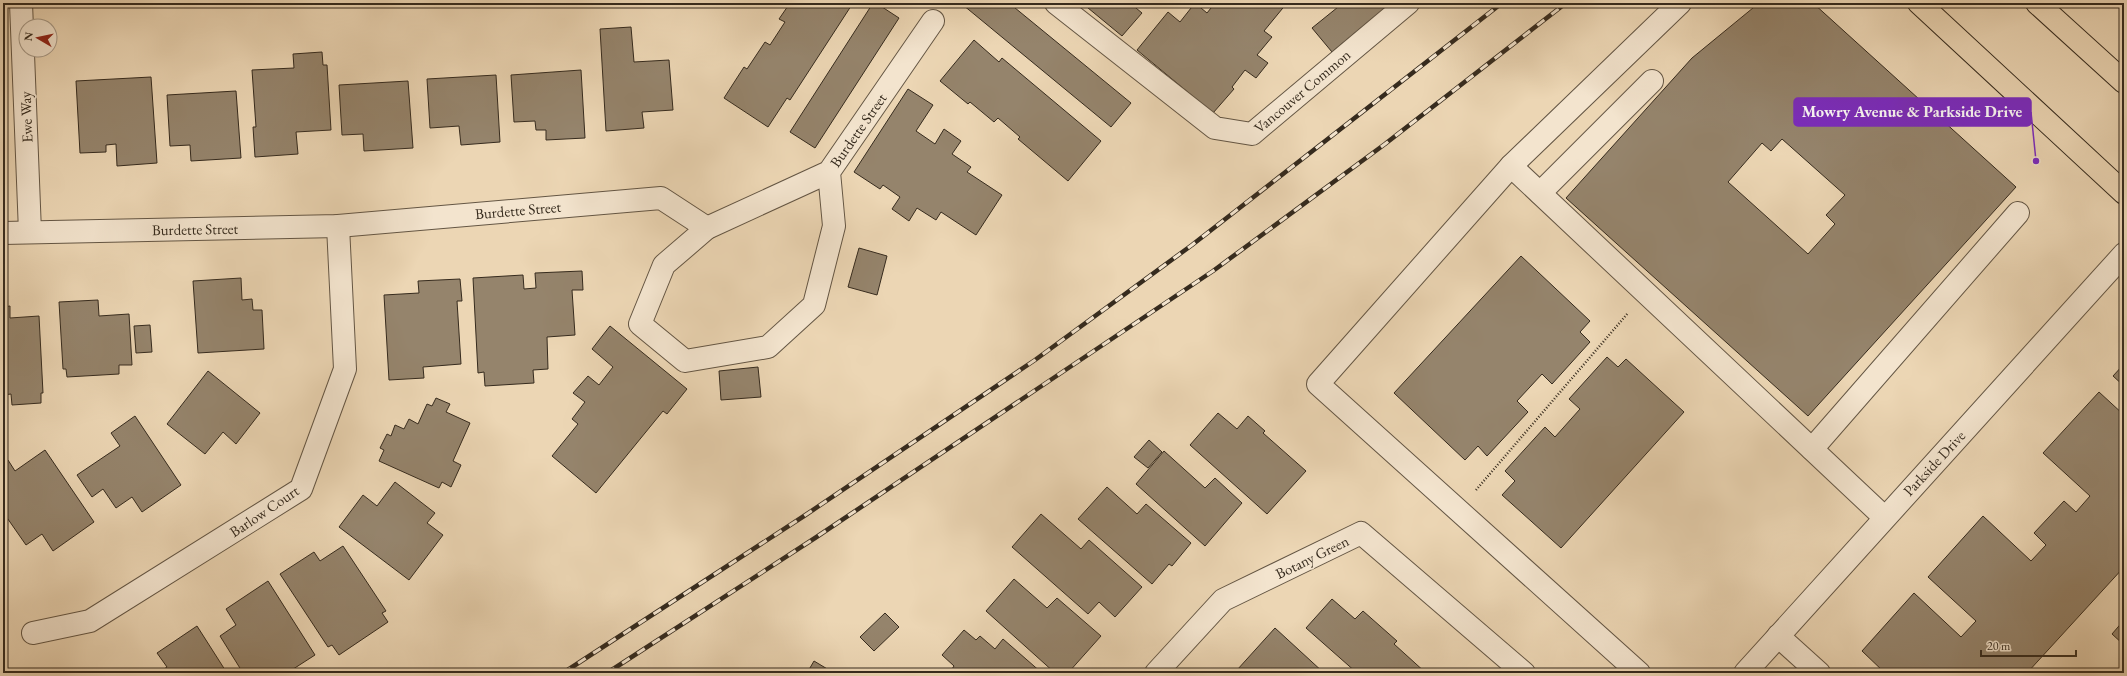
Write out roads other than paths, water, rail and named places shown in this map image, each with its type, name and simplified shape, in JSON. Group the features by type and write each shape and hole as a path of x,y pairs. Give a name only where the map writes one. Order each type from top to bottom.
{"main road":[{"path":"1919,3 2124,193"},
{"path":"2038,3 2124,82"}],"street":[{"name":"Ewe Way","path":"21,3 30,232"},
{"name":"Vancouver Common","path":"1056,3 1215,128 1252,134 1408,3"},
{"path":"1639,673 1318,384 1511,166 1680,3"},
{"name":"Burdette Street","path":"3,234 30,232 338,226 661,198 707,228 829,172 933,22"},
{"path":"1540,193 1652,81"},
{"path":"1511,166 1884,517"},
{"path":"707,228 664,265 640,324 685,361 768,347 814,305 834,226 829,172"},
{"path":"1812,449 2018,212"},
{"name":"Barlow Court","path":"32,633 90,621 301,489 345,369 338,226"},
{"name":"Parkside Drive","path":"1745,673 1884,517 2124,254"},
{"name":"Botany Green","path":"1156,673 1223,600 1361,533 1524,673"},
{"path":"1778,636 1819,673"}],"railway":[{"path":"563,673 804,516 1035,360 1192,245 1502,3"},
{"path":"607,673 815,538 1213,271 1385,144 1566,3"}],"place":[{"name":"Mowry Avenue & Parkside Drive","path":"2036,161"}]}
